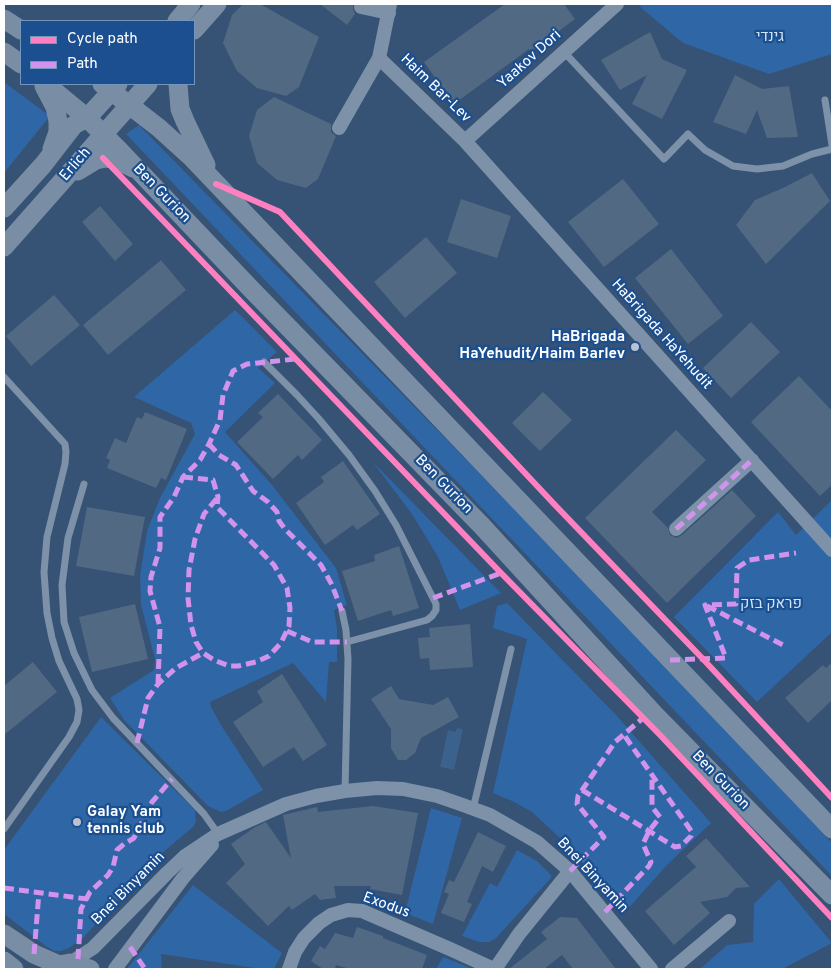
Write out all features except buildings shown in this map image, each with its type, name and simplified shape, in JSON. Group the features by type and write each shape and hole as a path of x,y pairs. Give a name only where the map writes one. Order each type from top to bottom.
{"main road":[{"path":"178,20 192,4"},
{"path":"195,29 217,4"},
{"path":"4,19 20,29"},
{"path":"4,52 20,63"},
{"path":"43,85 55,106 58,120 58,132 46,162"},
{"name":"Ben Gurion","path":"47,85 104,134 252,290 482,526 655,715 832,895"},
{"name":"Erlich","path":"4,247 147,85"},
{"path":"178,85 180,109 216,184"},
{"path":"111,86 174,141 216,184 832,829"},
{"name":"Erlich","path":"4,208 46,162 74,125 87,118 111,86"},
{"path":"62,181 85,166 105,158 126,164 140,172"},
{"path":"4,934 34,954 60,966 90,969"},
{"path":"4,961 14,969"}],"street":[{"name":"Yaakov Dori","path":"465,141 617,4"},
{"path":"360,7 389,8"},
{"name":"Haim Bar-Lev","path":"389,8 379,58 465,141"},
{"path":"339,128 379,58"},
{"name":"HaBrigada HaYehudit","path":"465,141 832,550"},
{"path":"676,529 752,460"},
{"name":"Bnei Binyamin","path":"60,966 93,948 186,856 238,825 286,804 316,796 345,790 377,788 437,796 473,809 512,827 537,842 570,871 651,969"},
{"name":"Bnei Binyamin","path":"115,969 183,878 219,836"},
{"name":"Exodus","path":"289,969 295,952 304,938 319,923 331,915 348,910 362,911 494,969 570,871"},
{"path":"672,969 729,921"}],"lane":[{"path":"564,52 664,159 688,134 706,150 733,166 757,169 784,166 812,154 832,149"},
{"path":"826,100 832,145"},
{"path":"264,362 320,419 375,491 396,525 436,604 436,610 432,616 421,622 347,642"},
{"path":"4,377 65,444 65,464 47,537 44,572 47,613 52,638 59,661 77,699 79,710 77,722 69,737 4,829"},
{"path":"84,484 68,538 62,585 64,622 74,653 92,690 113,718 204,814 219,836"},
{"path":"342,611 347,642 348,686 345,790"},
{"path":"473,809 511,649"}],"green space":[{"name":"גינדי","path":"642,4 832,4 832,54 769,74 683,43 639,6"},
{"path":"4,82 50,116 4,173"},
{"path":"139,125 574,570 832,843 832,876 126,134"},
{"path":"235,310 277,352 258,368 275,383 225,432 272,485 336,568 347,605 334,610 337,628 337,662 329,662 326,702 293,663 210,702 221,725 263,790 221,812 208,806 124,720 110,698 154,670 155,659 141,605 140,576 147,531 160,498 195,434 191,423 134,397"},
{"path":"372,461 501,593 460,610 438,557 412,514"},
{"name":"פראק בזק","path":"832,500 832,632 757,702 674,617 778,512 796,535"},
{"path":"507,603 617,716 711,823 666,866 626,911 561,839 532,812 493,793 527,639 493,628 497,606"},
{"path":"101,717 195,810 196,821 194,826 160,855 83,938 69,948 55,951 4,914 4,850"},
{"path":"431,808 462,818 433,924 405,913"},
{"path":"517,850 537,861 551,875 551,878 497,937 490,942 479,942 462,936 490,883 497,887"},
{"path":"779,879 832,943 782,969 700,969 727,945 753,942 754,904"},
{"path":"193,885 282,953 274,969 261,969 161,954 162,969 127,969"},
{"path":"443,957 468,967 471,969 436,969"}],"shaded area":[{"path":"457,728 463,729 454,770 440,767 448,730 455,732"}],"marked path":[{"path":"158,684 160,627 150,591 151,577 160,548 160,517 174,497 183,477 200,460 209,444 220,420 223,395 233,371 247,364 296,359"},
{"path":"209,444 219,455 236,465 253,491 268,502 277,512 279,521 285,529 321,565 332,585 342,611"},
{"path":"676,529 752,460"},
{"path":"183,477 213,480 218,497 217,507 274,565 287,588 290,608 289,626 281,643 269,656 256,662 238,666 229,666 203,653 196,642 191,625 188,598 189,570 195,539 204,514 218,497"},
{"path":"670,660 726,658 705,605 736,604 737,568 749,560 796,553"},
{"path":"433,598 501,573"},
{"path":"707,606 783,645"},
{"path":"287,631 312,642 347,642"},
{"path":"137,743 148,698 158,684 176,668 203,653"},
{"path":"570,871 604,837 577,804 578,796 615,742 643,718"},
{"path":"582,790 675,847 681,846 691,836 692,832 624,735"},
{"path":"605,912 651,862 643,844 649,831 660,817 652,807 652,775"},
{"path":"78,959 81,909 90,892 108,875 113,867 117,850 134,838 152,802 172,779"},
{"path":"4,888 87,899"},
{"path":"34,954 39,892"},
{"path":"130,947 145,969"}],"cycle path":[{"path":"103,158 501,573 660,735 832,918"},
{"path":"216,184 280,212 832,798"}],"place":[{"name":"HaBrigada HaYehudit/Haim Barlev","path":"635,347"},
{"name":"Galay Yam tennis club","path":"77,822"}]}
